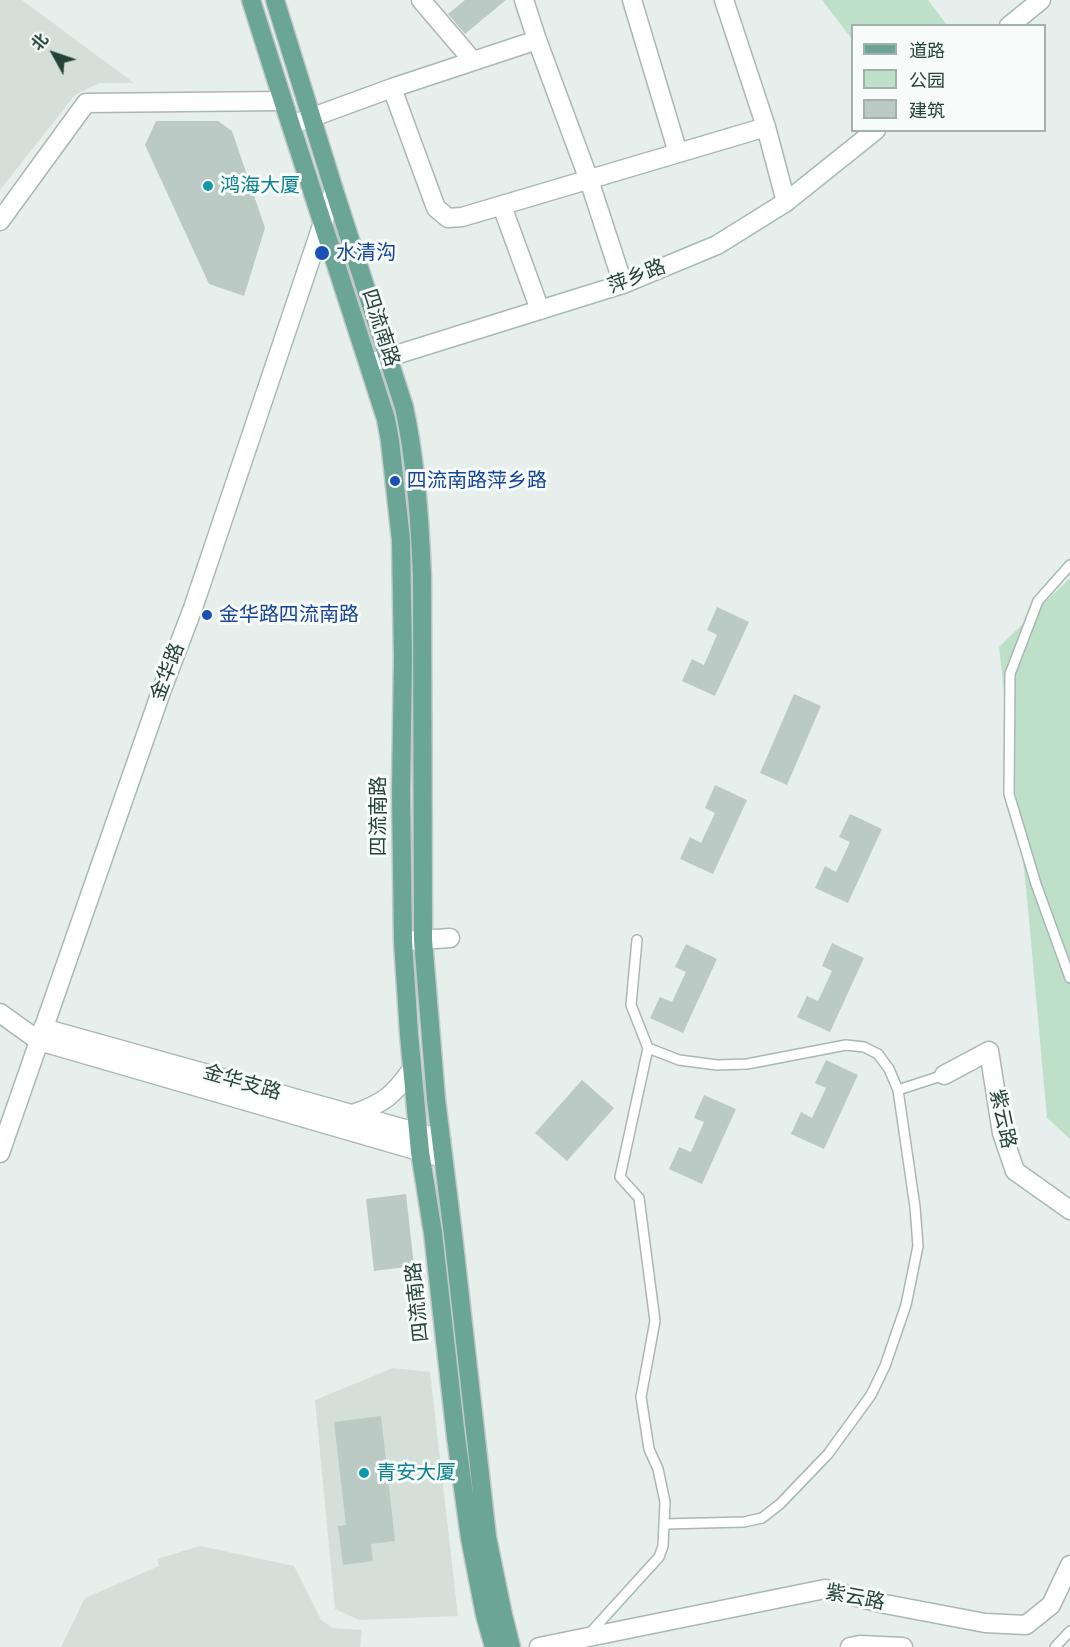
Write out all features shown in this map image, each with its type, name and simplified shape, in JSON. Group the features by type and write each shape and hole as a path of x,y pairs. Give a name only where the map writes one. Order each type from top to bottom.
{"main road":[{"name":"四流南路","path":"251,0 386,419 390,441 401,540 403,941 417,1132 433,1233 470,1539 485,1615 494,1647"},
{"name":"四流南路","path":"275,0 310,117 404,406 410,436 420,529 422,589 423,940 430,1040 487,1537 511,1647"}],"street":[{"path":"421,0 473,61"},
{"path":"524,0 590,180 623,284"},
{"path":"632,0 678,153"},
{"path":"724,0 766,127 786,202"},
{"path":"1011,24 1041,0"},
{"path":"291,125 537,40"},
{"path":"393,88 436,208 448,218 462,218 766,127"},
{"path":"0,221 86,103 282,101"},
{"name":"萍乡路","path":"368,363 623,284 717,245 786,202 874,132"},
{"name":"金华路","path":"0,1153 162,689 193,608 334,190"},
{"path":"502,206 540,310"},
{"path":"403,941 450,938"},
{"name":"金华支路","path":"0,1013 41,1035 353,1114 441,1139"},
{"path":"41,1035 443,1158"},
{"name":"紫云路","path":"944,1075 989,1051 1002,1133 1015,1171 1070,1210"},
{"path":"353,1114 372,1108 384,1101 412,1069"},
{"name":"紫云路","path":"539,1647 825,1589 885,1604 985,1623 1026,1625 1051,1605 1070,1565"},
{"path":"850,1647 860,1645 903,1647"}],"lane":[{"path":"1070,565 1038,601 1010,674 1009,794 1035,884 1070,978"},
{"path":"587,1637 658,1557 663,1546 665,1502 658,1469 649,1449 641,1397 655,1321 639,1198 620,1177 648,1048 631,1005 637,940"},
{"path":"648,1048 679,1060 717,1065 747,1064 846,1045 864,1047 878,1054 889,1069 898,1090 915,1207 918,1246 906,1305 885,1366 871,1395 828,1454 780,1504 762,1518 744,1522 664,1524"},
{"path":"898,1090 944,1075"},
{"path":"1055,1647 1070,1630"}],"shaded area":[{"path":"0,0 22,0 134,83 99,83 75,95 0,190"},
{"path":"393,1368 430,1372 458,1616 359,1620 335,1609 315,1400"},
{"path":"200,1546 294,1566 321,1620 333,1628 362,1630 360,1647 61,1647 85,1598 159,1566 157,1559"}],"green space":[{"path":"822,0 928,0 946,24 851,24 851,38"},
{"path":"1070,578 1070,1139 1047,1118 1027,898 999,647"}],"building":[{"path":"465,0 506,0 465,34 448,14"},
{"name":"鸿海大厦","path":"156,121 218,121 232,131 265,228 244,296 209,284 145,145"},
{"path":"717,607 749,622 715,696 682,681 692,659 704,665 717,635 707,630"},
{"path":"794,694 821,706 787,785 760,773"},
{"path":"715,785 747,800 713,874 680,859 690,837 701,843 715,813 705,808"},
{"path":"850,814 882,829 848,903 815,888 825,866 836,872 850,842 839,837"},
{"path":"832,943 864,958 830,1032 797,1017 807,996 818,1001 832,971 822,966"},
{"path":"686,944 717,959 683,1033 650,1018 660,997 672,1002 686,972 675,967"},
{"path":"826,1060 858,1075 824,1149 791,1134 801,1112 812,1118 826,1088 815,1083"},
{"path":"582,1080 614,1108 567,1161 535,1133"},
{"path":"704,1095 736,1109 702,1184 669,1169 679,1147 691,1152 704,1122 694,1118"},
{"path":"406,1194 414,1266 374,1271 366,1199"},
{"name":"青安大厦","path":"381,1416 395,1541 371,1544 373,1561 343,1565 338,1526 346,1525 334,1422"}],"place":[{"name":"鸿海大厦","path":"208,186"},
{"name":"水清沟","path":"322,253"},
{"name":"四流南路萍乡路","path":"395,481"},
{"name":"金华路四流南路","path":"207,615"},
{"name":"青安大厦","path":"364,1473"}]}
